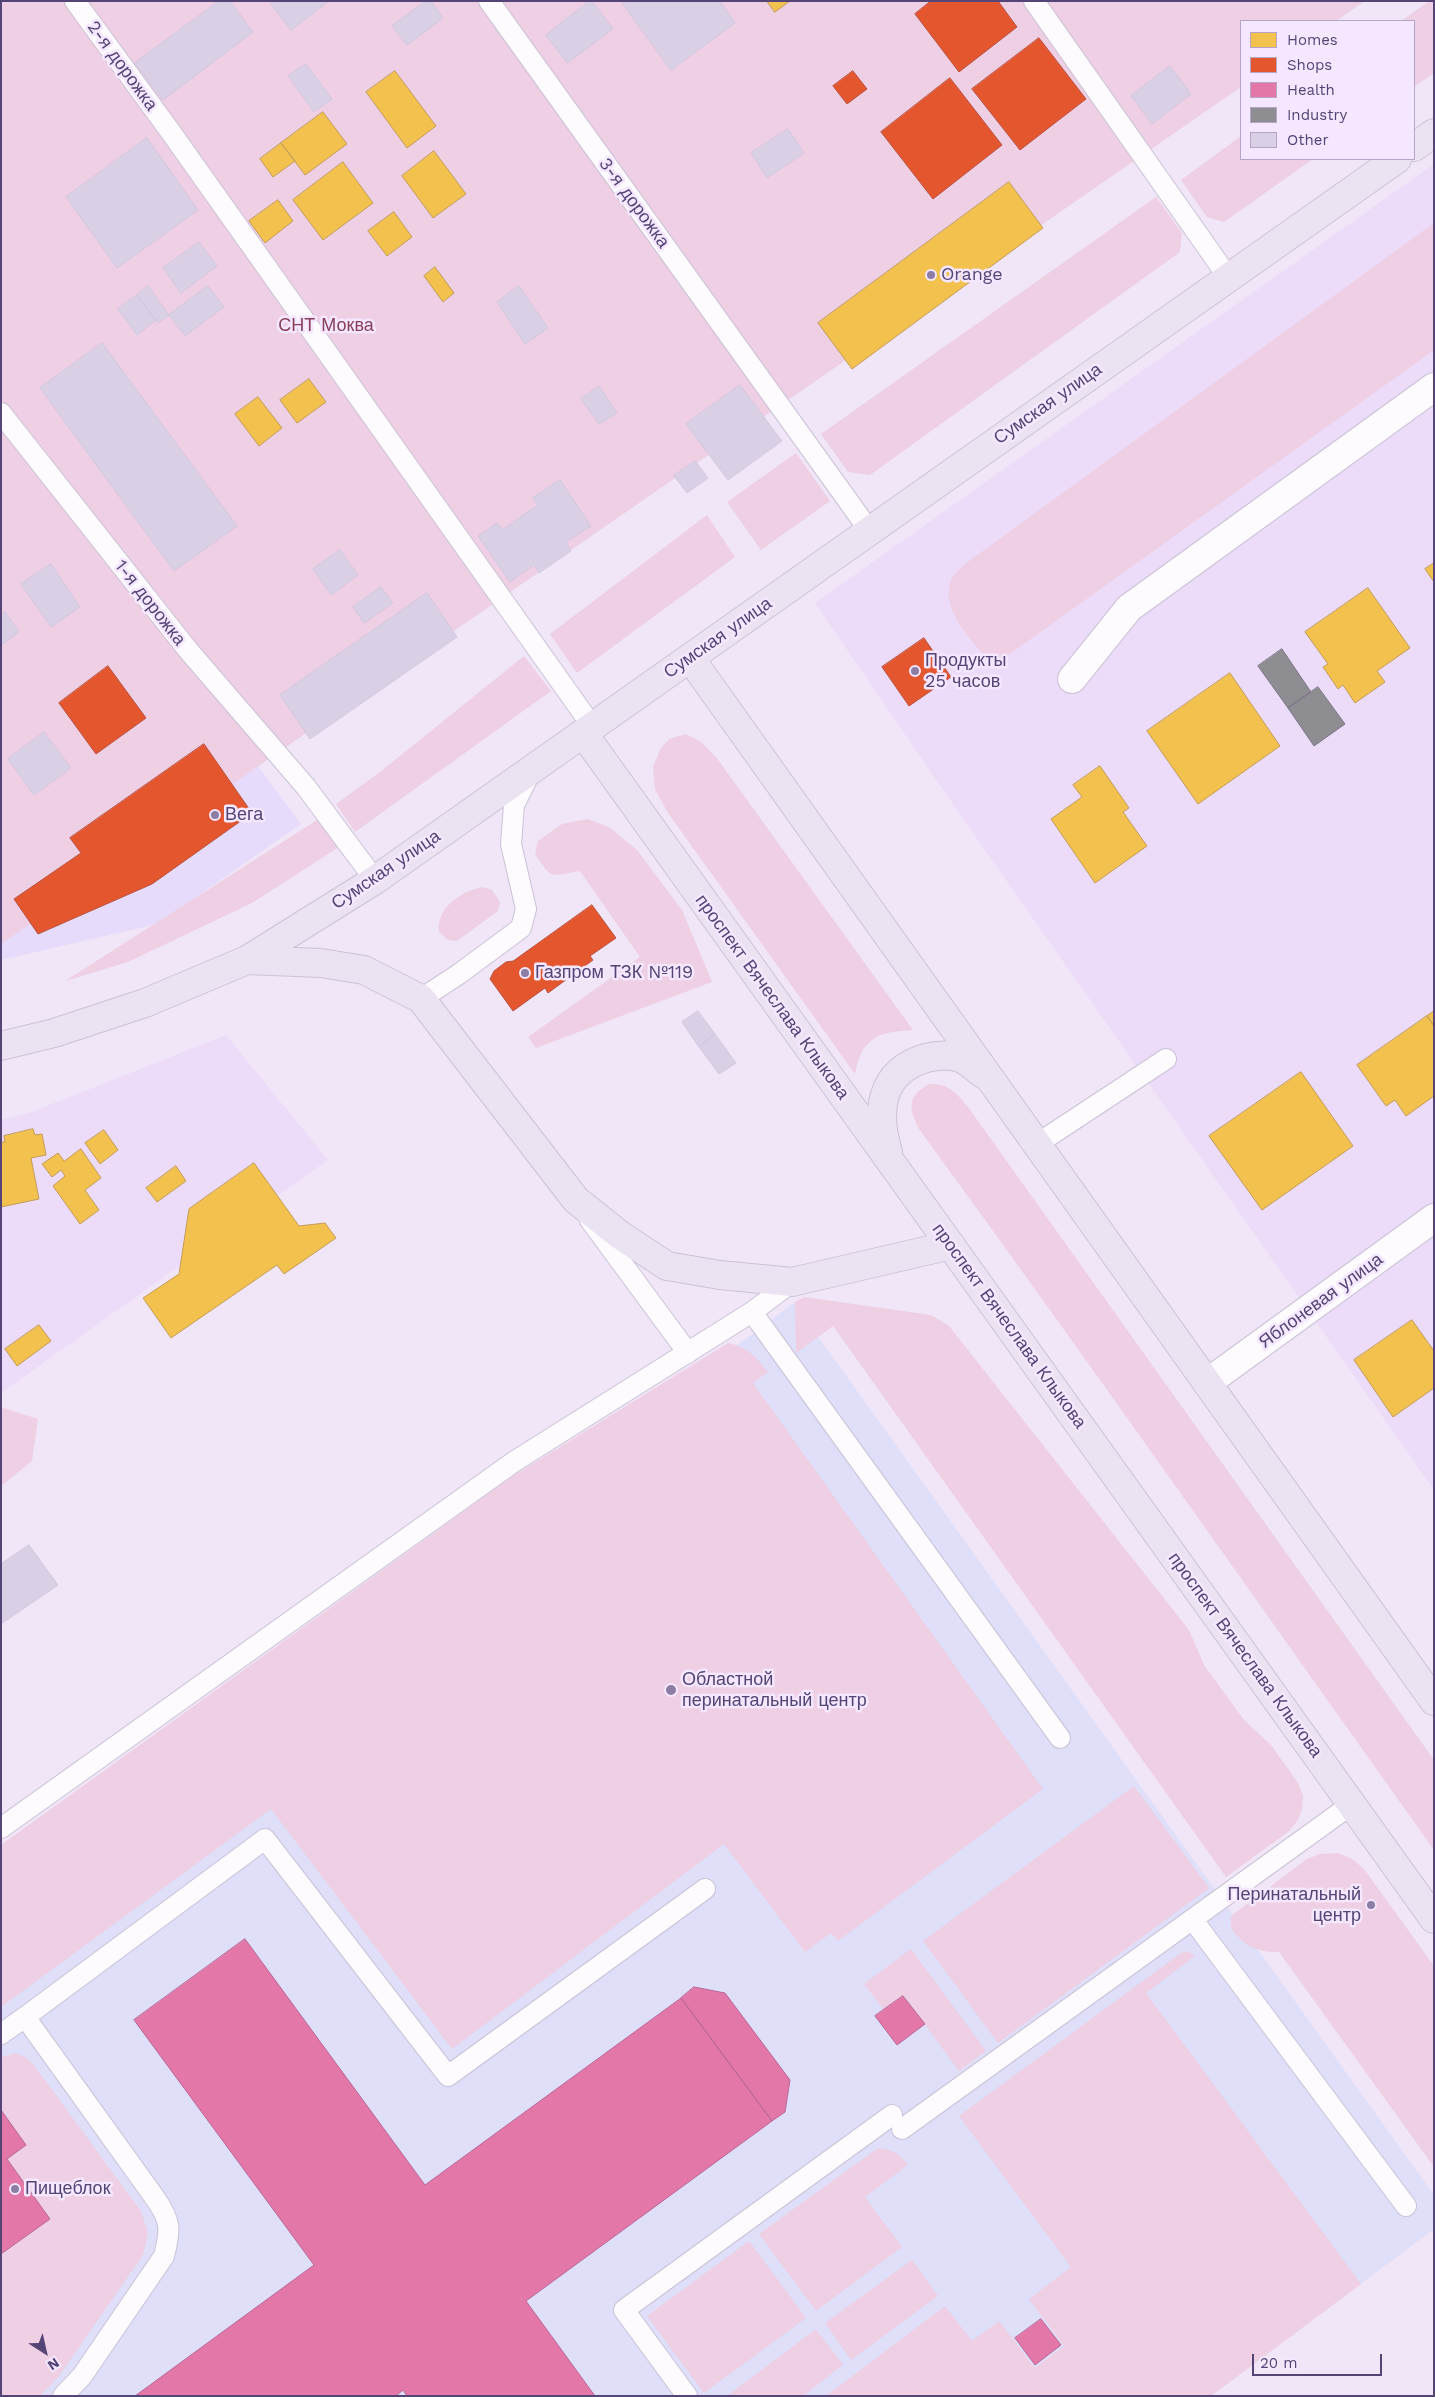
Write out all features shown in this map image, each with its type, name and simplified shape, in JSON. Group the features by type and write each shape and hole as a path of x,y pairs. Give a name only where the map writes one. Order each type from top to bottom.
{"main road":[{"path":"1415,146 1434,133"},
{"name":"Сумская улица","path":"1,1046 54,1032 145,1003 248,960 375,880 1397,160"},
{"path":"690,658 1434,1701"},
{"name":"проспект Вячеслава Клыкова","path":"587,730 951,1246 1434,1919"},
{"path":"248,960 321,963 364,970 421,998 576,1200 620,1235 667,1266 720,1275 792,1282 951,1246"},
{"path":"891,1161 882,1131 882,1101 895,1076 910,1063 933,1056 960,1057 990,1078"}],"street":[{"path":"1072,680 1129,608 1434,387"},
{"name":"Яблоневая улица","path":"1207,1383 1434,1218"}],"lane":[{"name":"2-я дорожка","path":"75,1 170,130 587,730"},
{"name":"3-я дорожка","path":"489,1 869,530"},
{"path":"1034,1 1228,278"},
{"name":"1-я дорожка","path":"1,413 188,650 306,787 375,880"},
{"path":"421,998 459,974 521,928 526,909 511,844 514,805 531,771"},
{"path":"1037,1144 1166,1060"},
{"path":"576,1200 688,1353"},
{"path":"1,1828 515,1461 752,1312 792,1282"},
{"path":"752,1312 1060,1738"},
{"path":"686,2396 624,2310 1193,1920 1352,1804"},
{"path":"1,2034 265,1839 448,2076 705,1889"},
{"path":"1193,1920 1406,2206"},
{"path":"25,2017 156,2198 169,2223 164,2256 82,2376 63,2396"}],"shaded area":[{"path":"1434,164 1434,1490 961,816 815,603"},
{"path":"126,589 301,824 157,924 1,960 1,853"},
{"path":"226,1035 328,1160 1,1393 1,1120 29,1113"},
{"name":"Областной перинатальный центр","path":"794,1303 1434,2195 1434,2229 1211,2396 1,2396 1,1890"}],"green space":[{"name":"СНТ Моква","path":"1,1 1365,1 1337,20 1240,20 1240,88 1,944"},
{"path":"1429,1 1434,1 1434,73 1415,86 1415,20 1402,20"},
{"path":"1240,137 1240,160 1312,160 1224,222 1207,217 1181,180"},
{"path":"1156,197 1182,233 1180,252 870,475 848,472 821,434"},
{"path":"1434,223 1434,350 993,666 969,637 954,614 949,590 952,578 958,571 965,564"},
{"path":"796,453 830,501 761,550 727,502"},
{"path":"707,515 735,557 577,673 550,634"},
{"path":"524,656 551,691 355,832 336,804 380,772"},
{"path":"686,734 701,742 716,757 913,1030 880,1035 873,1039 862,1052 855,1074 668,813 655,789 653,767 661,748 669,739"},
{"path":"587,819 609,827 637,850 682,910 712,982 536,1048 528,1037 640,957 580,871 557,875 549,873 535,854 538,841 562,824"},
{"path":"317,820 339,847 252,903 128,962 65,981"},
{"path":"483,887 492,890 500,902 498,911 457,941 448,940 439,932 439,923 446,908 466,892"},
{"path":"929,1084 947,1087 968,1107 1434,1760 1434,1850 1113,1398 919,1129 913,1115 913,1098"},
{"path":"804,1297 931,1315 949,1326 1189,1630 1204,1665 1244,1720 1271,1745 1298,1783 1303,1796 1302,1809 1298,1820 1288,1832 1226,1877 833,1326 796,1353 795,1302"},
{"path":"728,1343 741,1347 751,1353 768,1372 753,1383 1043,1789 838,1941 831,1933 805,1952 724,1844 452,2049 271,1809 1,2007 1,1845 513,1476"},
{"path":"1,1407 38,1419 32,1461 1,1486"},
{"path":"1134,1786 1209,1888 998,2043 923,1941"},
{"path":"1337,1853 1351,1858 1364,1869 1434,1966 1434,2167 1279,1952 1264,1951 1252,1947 1241,1940 1231,1928 1231,1916 1307,1859 1320,1854"},
{"path":"911,1949 986,2051 959,2071 904,1996 884,2010 864,1984"},
{"path":"1187,1951 1195,1956 1146,1993 1361,2284 1211,2396 826,2396 945,2306 972,2341 999,2321 1035,2368 1064,2346 1029,2299 1071,2267 959,2116 1181,1953"},
{"path":"16,2053 25,2057 33,2064 141,2211 148,2233 143,2255 59,2376 40,2396 1,2396 1,2254 50,2219 7,2159 26,2145 1,2110 1,2057"},
{"path":"878,2148 895,2153 908,2165 865,2197 902,2247 816,2311 759,2234"},
{"path":"749,2241 806,2318 704,2393 647,2316"},
{"path":"912,2260 938,2296 851,2360 825,2323"},
{"path":"816,2329 843,2365 803,2396 727,2396"}],"building: Homes":[{"path":"767,1 790,1 775,12"},
{"path":"395,71 436,126 407,148 366,92"},
{"path":"323,112 347,144 305,175 281,143"},
{"path":"281,143 295,161 273,177 260,159"},
{"path":"434,151 466,194 433,218 402,176"},
{"path":"343,162 373,203 323,240 293,200"},
{"name":"Orange","path":"1009,182 1043,228 852,369 818,323"},
{"path":"278,200 293,221 265,243 249,221"},
{"path":"394,212 412,237 387,256 368,231"},
{"path":"435,267 454,293 443,302 424,276"},
{"path":"309,379 326,402 297,423 280,400"},
{"path":"258,397 282,428 259,446 235,414"},
{"path":"1434,563 1434,582 1425,569"},
{"path":"1368,588 1410,648 1377,671 1385,682 1355,703 1343,685 1338,689 1323,667 1328,664 1305,632"},
{"path":"1230,673 1280,746 1198,804 1147,731"},
{"path":"1100,766 1129,808 1123,812 1147,846 1095,883 1051,819 1082,797 1073,785"},
{"path":"1434,1011 1434,1026 1427,1016"},
{"path":"1427,1016 1434,1026 1434,1096 1406,1116 1395,1100 1386,1106 1357,1065"},
{"path":"1301,1072 1353,1146 1262,1210 1209,1136"},
{"path":"33,1129 35,1135 42,1134 46,1155 31,1158 39,1199 1,1207 1,1142 5,1142 4,1136"},
{"path":"104,1130 118,1150 100,1164 85,1143"},
{"path":"81,1149 101,1178 85,1190 99,1210 80,1224 53,1186 65,1176 61,1170 52,1177 42,1164 58,1153 64,1161"},
{"path":"254,1163 299,1226 325,1223 336,1238 284,1274 277,1265 171,1338 143,1298 179,1274 189,1209"},
{"path":"176,1166 186,1181 157,1202 146,1188"},
{"path":"1412,1320 1434,1351 1434,1388 1393,1417 1354,1360"},
{"path":"39,1325 51,1341 17,1366 5,1349"}],"building: Shops":[{"path":"931,1 998,1 1017,27 959,72 915,14"},
{"path":"1039,38 1086,99 1020,150 972,89"},
{"path":"853,71 867,89 847,104 833,86"},
{"path":"950,78 1002,145 933,199 881,132"},
{"path":"924,638 951,677 909,706 882,667"},
{"path":"108,666 146,718 96,754 59,703"},
{"path":"204,744 252,813 152,884 38,934 14,899 81,853 70,838"},
{"path":"592,905 616,938 590,956 593,960 548,993 545,988 513,1011 490,979 494,971 506,962 513,961"}],"building: Health":[{"path":"245,1939 425,2185 681,1998 772,2121 526,2301 595,2396 407,2396 403,2390 396,2396 135,2396 314,2265 134,2020"},
{"path":"694,1987 725,1993 790,2080 785,2112 772,2121 681,1998"},
{"path":"903,1996 925,2024 897,2045 875,2016"},
{"name":"Пищеблок","path":"1,2110 26,2145 7,2159 50,2219 1,2254"},
{"path":"1041,2319 1061,2345 1035,2365 1015,2338"}],"building: Industry":[{"path":"1282,649 1311,692 1288,708 1258,666"},
{"path":"1318,687 1345,724 1314,746 1288,708"}],"building: Other":[{"path":"219,1 230,1 253,32 163,100 135,63"},
{"path":"269,1 329,1 291,30"},
{"path":"426,1 431,1 443,18 407,45 392,26"},
{"path":"592,1 613,29 567,63 546,35"},
{"path":"621,1 720,1 735,23 671,70"},
{"path":"306,64 332,99 314,112 288,76"},
{"path":"1170,66 1191,94 1152,124 1131,96"},
{"path":"788,129 804,153 767,178 751,153"},
{"path":"147,138 198,210 117,268 66,197"},
{"path":"199,242 217,266 181,293 163,268"},
{"path":"148,286 169,315 158,323 137,295"},
{"path":"208,286 224,307 185,336 169,315"},
{"path":"519,286 548,328 525,344 497,302"},
{"path":"137,295 156,320 137,335 118,309"},
{"path":"102,343 237,526 174,571 40,388"},
{"path":"740,385 782,441 728,480 686,424"},
{"path":"599,386 617,413 599,424 581,399"},
{"path":"695,461 708,478 687,493 674,476"},
{"path":"560,480 591,526 566,542 571,551 539,573 534,565 510,582 478,536 497,523 502,530 538,505 533,498"},
{"path":"340,550 358,575 331,595 313,569"},
{"path":"51,564 80,607 51,627 21,584"},
{"path":"381,587 393,603 364,623 353,607"},
{"path":"427,593 457,637 310,739 280,695"},
{"path":"5,612 19,632 1,645 1,615"},
{"path":"44,732 71,768 34,795 8,759"},
{"path":"698,1011 715,1034 699,1047 682,1022"},
{"path":"715,1034 736,1063 719,1074 699,1047"},
{"path":"29,1545 58,1585 1,1624 1,1564"}],"place":[{"name":"Orange","path":"931,275"},
{"name":"Продукты 25 часов","path":"915,671"},
{"name":"Вега","path":"215,815"},
{"name":"Газпром ТЗК №119","path":"525,973"},
{"name":"Областной перинатальный центр","path":"671,1690"},
{"name":"Перинатальный центр","path":"1371,1905"},
{"name":"Пищеблок","path":"15,2189"}]}
